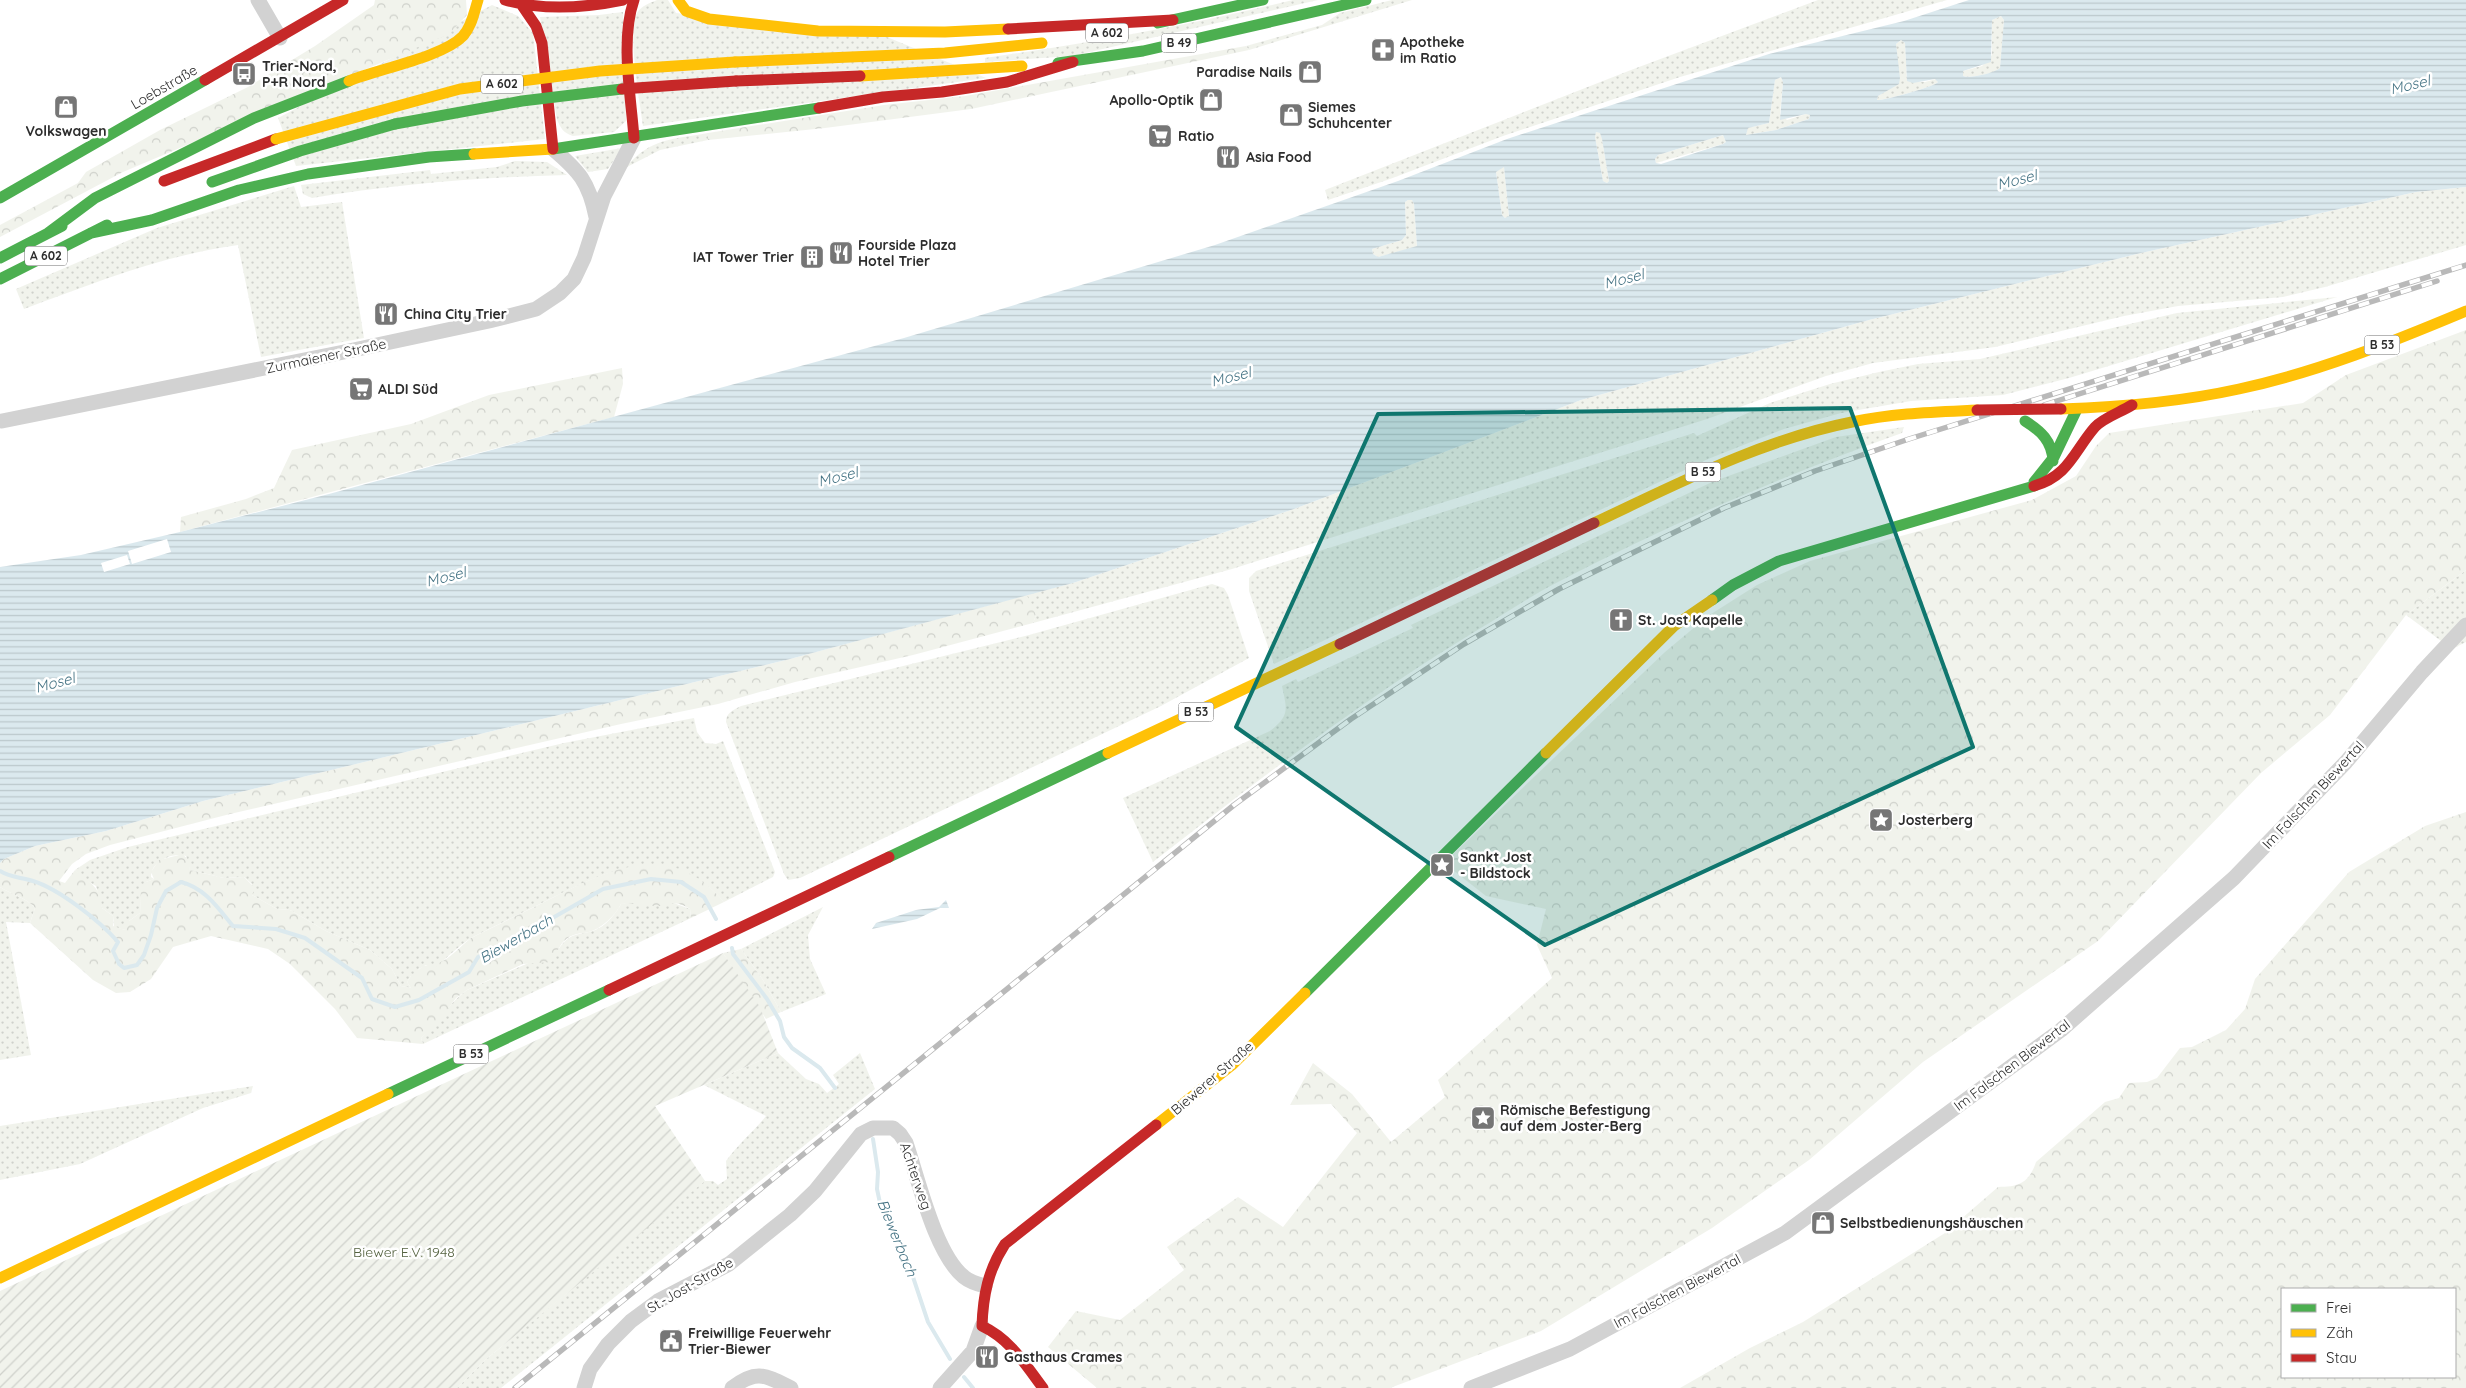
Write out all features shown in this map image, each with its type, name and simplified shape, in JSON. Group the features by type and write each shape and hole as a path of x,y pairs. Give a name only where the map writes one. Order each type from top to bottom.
{"main road":[{"name":"Loebstraße","path":"0,198 343,0"},
{"path":"48,233 95,198 273,110 355,78 448,48 463,36 470,26 478,0"},
{"path":"505,0 521,4 563,7 603,4 623,0"},
{"path":"634,0 630,14 628,38 634,138"},
{"path":"678,0 686,11 709,19 818,31 945,32 1173,20"},
{"name":"B 49","path":"1173,20 1264,0"},
{"name":"B 49","path":"1073,62 1143,51 1366,0"},
{"path":"521,4 536,26 542,43 553,149"},
{"name":"A 602","path":"1088,36 1173,20"},
{"name":"A 602","path":"155,184 276,139 358,115 460,89 600,71 735,62 945,53 1046,43"},
{"path":"91,233 152,220 202,201 293,177 346,167 429,157 553,149 634,138 818,110 883,97 942,92 1007,82 1073,62"},
{"name":"A 602","path":"197,188 281,157 387,126 488,105 604,90 1073,62"},
{"name":"A 602","path":"0,258 102,208"},
{"name":"A 602","path":"0,279 143,209"},
{"name":"B 53","path":"0,1278 1707,470 1778,443 1846,423 1914,413 2077,409 2203,396 2290,376 2411,335 2466,311"},
{"name":"Biewerer Straße","path":"982,1326 985,1286 993,1262 1005,1244 1232,1065 1674,626 1733,585 1779,561 2041,484 2059,474 2074,460 2096,426 2133,404"},
{"path":"2077,409 2083,424 2085,442"},
{"path":"2024,488 2040,477 2053,461 2069,422 2077,409"},
{"path":"2025,421 2047,438 2052,447 2053,461"},
{"path":"982,1326 992,1330 1007,1343 1043,1388"}],"street":[{"path":"258,0 280,38"},
{"name":"Zurmaiener Straße","path":"2,421 335,354 536,309 560,294 574,279 584,258 596,217 613,176 634,138"},
{"name":"Zurmaiener Straße","path":"553,149 584,179 592,196 596,217"},
{"name":"Im Falschen Biewertal","path":"1471,1388 1570,1349 1785,1234 2061,1030 2234,878 2346,762 2422,672 2466,625"},
{"name":"Achterweg","path":"767,1234 815,1191 861,1134 873,1128 893,1128 906,1143 936,1233 951,1261 963,1276 970,1281 985,1286"},
{"name":"St.-Jost-Straße","path":"585,1387 590,1369 608,1344 631,1320 658,1301 729,1264 767,1234"},
{"name":"Biewerer Straße","path":"940,1388 973,1351 982,1326"},
{"path":"732,1388 746,1377 758,1375 790,1388"}],"highlighted area":[{"path":"1850,408 1973,747 1545,945 1236,727 1378,414"}],"green space":[{"path":"375,0 466,0 467,15 449,34 123,172 0,237 0,225 78,183 86,172 160,130 248,87 315,46 374,5"},
{"path":"657,0 668,0 676,13 887,37 986,78 643,126 635,68 634,22 641,8"},
{"path":"1293,0 1318,0 1072,56 985,62 985,58 1139,33"},
{"path":"1392,0 1412,0 1249,50 1246,46 1322,25 1340,13"},
{"path":"1818,0 1947,0 1680,77 1503,136 1390,179 1328,200 1325,190 1631,70"},
{"path":"492,5 518,16 533,33 545,139 296,166 278,118"},
{"path":"623,12 626,121 614,132 570,135 563,130 557,120 540,17 599,15"},
{"path":"2001,16 2004,20 2000,69 1982,75 1963,76 1963,71 1982,66 1992,55 1992,20"},
{"path":"1901,40 1905,43 1907,81 1925,82 1936,79 1938,82 1908,93 1877,100 1878,96 1883,93 1896,44"},
{"path":"1246,46 1249,50 971,109 825,128 708,140 708,133 884,105 965,96"},
{"path":"1781,77 1783,82 1780,114 1787,120 1806,114 1810,115 1809,119 1776,130 1746,135 1747,128 1769,123 1775,80"},
{"path":"1596,132 1601,133 1609,181 1607,183 1603,181 1595,137"},
{"path":"708,133 708,140 660,150 625,168 644,150 653,145 673,139"},
{"path":"1723,135 1726,142 1723,144 1656,163 1655,159 1658,155"},
{"path":"622,148 608,169 588,172 575,156"},
{"path":"515,161 547,162 567,175 439,182 312,198 303,194 301,185 430,170 431,174 497,167"},
{"path":"1504,166 1509,217 1505,218 1502,215 1496,172"},
{"path":"294,186 301,207 342,202 364,338 261,357 238,245 156,263 24,309 16,289 157,228"},
{"path":"2466,187 2466,245 2325,287 2283,297 2178,306 2124,316 1995,347 1873,363 1826,376 1707,419 1232,569 1033,623 1036,615 1026,595 1073,583 1294,509 1581,400 1869,320 2141,253 2416,192"},
{"path":"1412,200 1414,204 1417,247 1378,257 1373,254 1372,249 1402,240 1406,235 1405,202"},
{"path":"2337,297 2069,378 2003,395 1911,401 1841,413 1784,429 1708,459 1274,664 1249,591 1249,578 1256,571 1694,433 1697,436 1770,403 1830,384 1918,364 1980,359 2177,313"},
{"path":"2466,330 2466,570 2406,615 2330,715 2261,773 2098,941 1923,1062 1809,1160 1712,1228 1541,1331 1390,1388 1097,1388 1048,1347 1076,1311 1120,1320 1184,1270 1167,1247 1238,1197 1283,1227 1357,1133 1331,1104 1290,1105 1313,1063 1352,1094 1391,1142 1445,1097 1438,1080 1552,978 1537,945 1546,909 1486,896 1444,863 1665,652 1708,616 1757,585 1810,561 2032,500 2076,476 2096,446 2109,433 2303,403 2346,375"},
{"path":"622,368 623,384 614,417 180,532 181,517 246,499 274,488 292,450 411,424 489,395"},
{"path":"1904,427 1902,433 1771,483 1685,520 1542,591 1449,647 1362,705 1278,766 1153,862 1123,798 1270,731 1284,716 1286,707 1282,686 1296,679 1298,682 1413,628 1411,625 1712,482 1836,437"},
{"path":"2466,570 2466,642 2452,649 2406,615"},
{"path":"1212,584 1224,588 1228,595 1249,658 1161,706 800,878 788,880 784,874 726,722 727,716 733,710 741,706 1029,635"},
{"path":"1026,595 1036,615 1033,623 913,655 795,682 718,704 621,724 230,814 110,845 86,854 72,864 59,881 65,883 75,870 97,890 102,908 113,916 113,926 125,930 126,926 129,926 129,921 140,913 141,889 146,882 154,879 151,872 159,860 183,854 189,861 190,870 224,878 244,877 255,888 252,895 277,909 290,910 326,931 370,950 392,969 401,986 411,988 407,982 411,976 416,976 416,972 423,966 430,965 434,969 471,938 577,886 621,869 642,865 663,865 684,871 704,883 724,902 691,918 690,909 675,903 659,906 634,903 621,904 612,917 599,928 567,938 552,962 523,964 467,990 456,998 436,1025 421,1038 423,1044 357,1038 335,1009 290,964 268,949 211,936 173,947 151,979 130,992 116,993 93,980 30,923 35,908 31,904 0,887 0,863 4,859 35,846 106,831 203,801 790,659"},
{"path":"694,718 697,732 705,743 716,744 723,741 775,872 773,877 724,902 701,882 667,868 650,866 617,871 586,882 471,938 434,970 426,965 419,969 416,977 411,976 407,982 411,988 401,986 392,969 370,950 326,931 290,910 277,909 252,895 252,884 244,877 224,878 190,870 186,856 175,855 164,859 155,866 151,877 154,879 146,882 141,897 140,913 129,921 129,926 125,930 114,927 113,916 102,908 96,886 84,879 75,870 90,860 128,847 564,743"},
{"path":"2466,812 2466,1388 1680,1388 1750,1348 1803,1322 1945,1233 1998,1187 2017,1185 2026,1179 2036,1162 2105,1102 2119,1098 2129,1083 2147,1082 2157,1078 2180,1048 2192,1047 2226,1030 2245,1009 2255,979 2349,872 2425,826"},
{"path":"0,887 23,899 35,908 30,923 6,922 31,1055 0,1060"},
{"path":"631,902 657,906 671,902 690,909 691,918 423,1044 421,1038 467,990 558,950 572,936 593,931 602,926 612,918 621,904"},
{"path":"823,907 808,935 810,959 826,994 781,1012 763,980 741,949"},
{"path":"741,949 763,980 781,1012 766,1019 723,953"},
{"name":"Biewer E.V. 1948","path":"723,953 760,1007 778,1053 655,1106 705,1181 484,1361 457,1388 0,1388 0,1291"},
{"path":"778,1053 806,1079 819,1084 827,1093 839,1084 833,1075 860,1053 875,1089 501,1388 457,1388 484,1361 691,1191 705,1181 713,1181 718,1185 727,1179 726,1161 766,1116 704,1085"},
{"path":"253,1086 251,1093 203,1108 80,1164 0,1180 0,1126"}],"water":[{"name":"Mosel","path":"1969,0 2466,0 2466,187 2416,192 2141,253 1869,320 1581,400 1294,509 1073,583 790,659 203,801 106,831 35,846 4,859 0,863 0,567 81,555 180,532 329,494 904,338 1215,245 1398,181 1507,139 1769,54 1904,21","holes":["2001,16 2004,20 2000,68 1982,75 1963,76 1963,71 1991,62 1992,20","1901,40 1905,43 1907,81 1913,83 1935,79 1938,82 1908,93 1877,100 1878,96 1899,84 1896,44","1781,77 1783,82 1780,120 1806,114 1810,115 1809,119 1776,130 1746,135 1748,128 1769,123 1775,80","1596,132 1600,133 1602,139 1609,181 1607,183 1603,181 1595,137","1723,135 1726,142 1661,164 1656,163 1655,159 1658,155","1504,167 1509,216 1505,218 1502,215 1496,172","1412,200 1414,204 1417,246 1378,257 1373,254 1372,249 1402,240 1406,235 1405,202"]},
{"path":"946,900 949,908 940,908 917,919 872,929 876,923 916,910 939,907"}],"pier":[{"path":"167,539 171,552 132,564 128,551"},
{"path":"127,555 130,564 104,572 101,563"}],"waterway":[{"name":"Biewerbach","path":"0,871 43,885 67,898 118,942 113,951 119,964 124,968 137,965 144,955 157,908 166,891 181,882 190,885 204,894 233,926 276,929 305,938 362,978 372,999 395,1007 419,1000 469,972 478,957 509,943 603,889 651,879 681,882 704,897 716,919"},
{"name":"Biewerbach","path":"732,948 733,954 767,999 780,1021 784,1037 792,1048 820,1068 835,1088"},
{"name":"Biewerbach","path":"873,1139 880,1203 906,1256 928,1322 950,1359"},
{"name":"Biewerbach","path":"964,1377 973,1388"}],"railway":[{"path":"515,1388 1234,805 1351,719 1464,644 1559,589 1724,508 1815,471 1909,439 2466,265"},
{"path":"2044,405 2437,281"}],"traffic: fast":[{"path":"1158,23 1263,0"},
{"path":"1058,63 1143,51 1366,0"},
{"path":"0,198 205,80"},
{"path":"48,233 95,198 254,118 349,81"},
{"path":"395,124 522,101 622,89"},
{"path":"553,149 819,108"},
{"path":"212,182 300,151 395,124"},
{"path":"91,233 152,220 239,190 308,174 429,157 474,154"},
{"path":"0,279 107,225"},
{"path":"0,258 62,226"},
{"path":"2034,482 2054,457 2077,409"},
{"path":"2025,421 2045,437 2053,461"},
{"path":"1712,600 1733,585 1779,561 2034,486"},
{"path":"889,857 1108,753"},
{"path":"1305,993 1546,753"},
{"path":"388,1094 609,990"}],"traffic: slow":[{"path":"349,81 426,56 454,43 469,28 478,0"},
{"path":"678,0 686,11 709,19 818,31 945,32 1008,29"},
{"path":"735,62 945,53 1042,43"},
{"path":"276,139 460,89 600,71 735,62"},
{"path":"860,76 1022,66"},
{"path":"474,154 553,149"},
{"path":"2061,409 2173,401 2217,394 2268,382 2354,355 2466,311"},
{"path":"1594,523 1720,465 1785,440 1818,430 1852,422 1914,413 1977,410"},
{"path":"1546,753 1674,626 1712,600"},
{"path":"1108,753 1340,644"},
{"path":"1156,1125 1232,1065 1305,993"},
{"path":"0,1278 388,1094"}],"traffic: jam":[{"path":"205,80 343,0"},
{"path":"505,0 549,7 594,5 623,0"},
{"path":"634,0 630,16 627,50 634,138"},
{"path":"521,4 536,26 542,43 553,149"},
{"path":"1008,29 1173,20"},
{"path":"819,108 883,97 942,92 1007,82 1073,62"},
{"path":"736,81 860,76"},
{"path":"622,89 736,81"},
{"path":"164,181 276,139"},
{"path":"2034,486 2046,482 2063,469 2098,424 2132,405"},
{"path":"1977,410 2061,409"},
{"path":"1340,644 1594,523"},
{"path":"609,990 889,857"},
{"path":"1043,1388 1009,1345 992,1331 982,1326 985,1294 994,1264 1005,1244 1156,1125"}],"place":[{"name":"Apotheke im Ratio","path":"1383,50"},
{"name":"Paradise Nails","path":"1310,72"},
{"name":"Trier-Nord, P+R Nord","path":"244,74"},
{"name":"Apollo-Optik","path":"1211,100"},
{"name":"Volkswagen","path":"66,107"},
{"name":"Siemes Schuhcenter","path":"1291,115"},
{"name":"Ratio","path":"1160,136"},
{"name":"Asia Food","path":"1228,157"},
{"name":"Fourside Plaza Hotel Trier","path":"841,253"},
{"name":"IAT Tower Trier","path":"812,257"},
{"name":"China City Trier","path":"386,314"},
{"name":"ALDI Süd","path":"361,389"},
{"name":"St. Jost Kapelle","path":"1621,620"},
{"name":"Josterberg","path":"1881,820"},
{"name":"Sankt Jost - Bildstock","path":"1442,865"},
{"name":"Römische Befestigung auf dem Joster-Berg","path":"1483,1118"},
{"name":"Selbstbedienungshäuschen","path":"1823,1223"},
{"name":"Freiwillige Feuerwehr Trier-Biewer","path":"671,1341"},
{"name":"Gasthaus Crames","path":"987,1357"}]}
